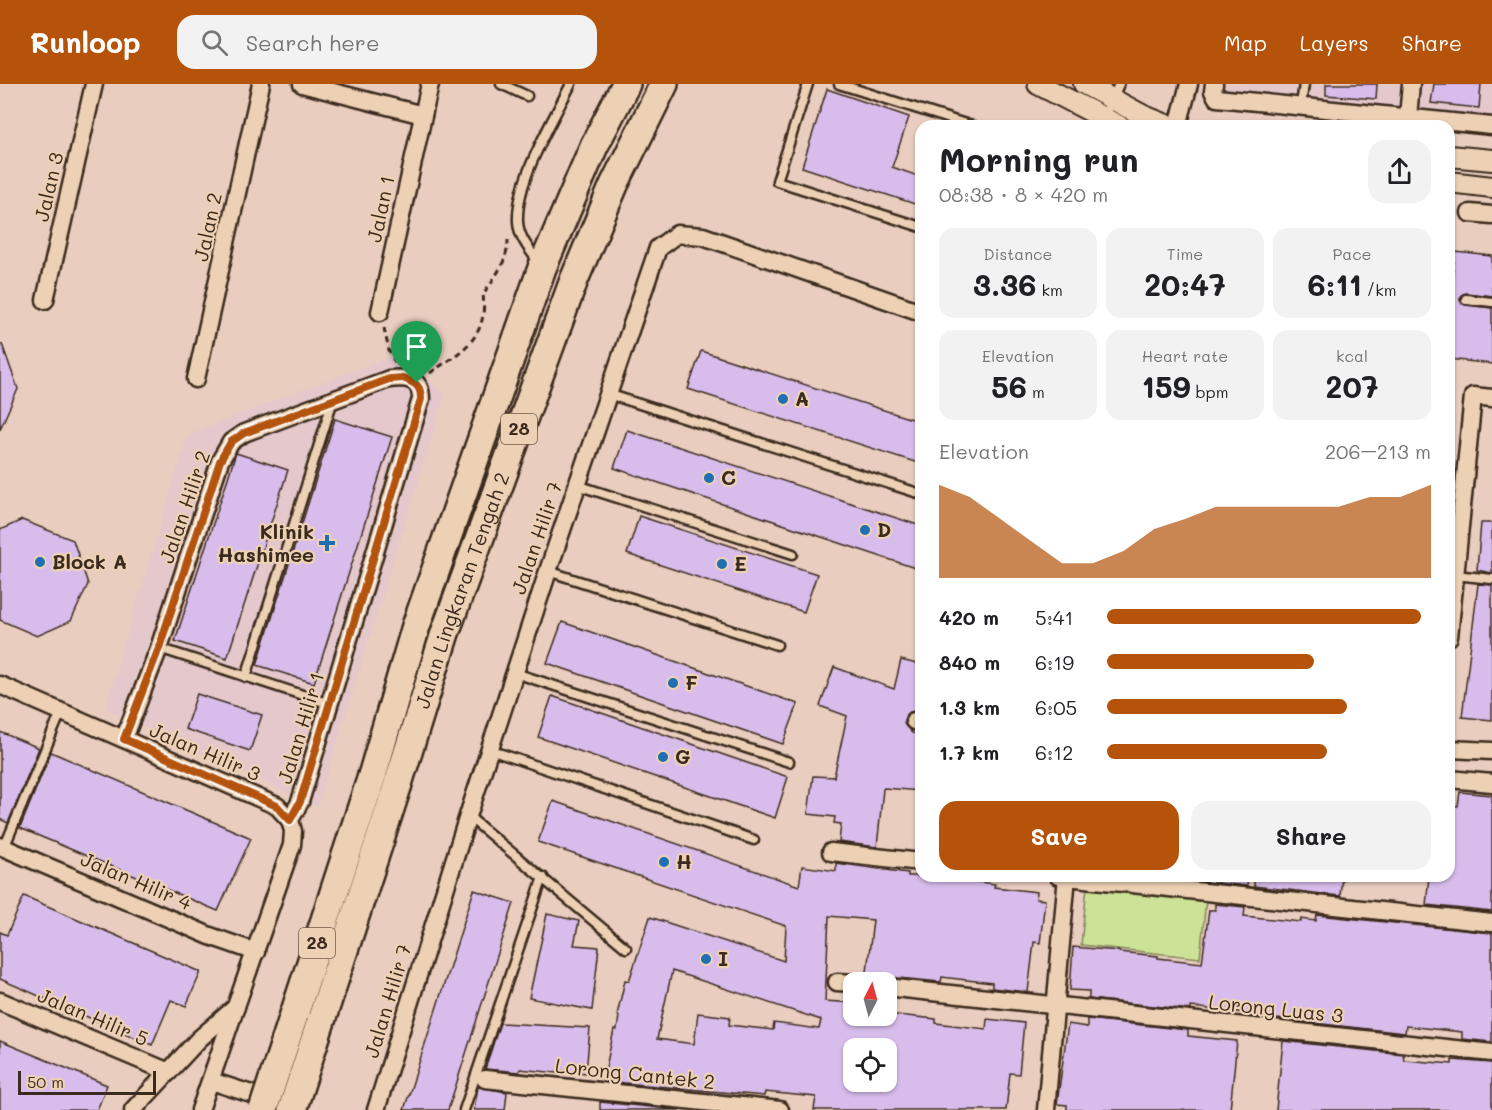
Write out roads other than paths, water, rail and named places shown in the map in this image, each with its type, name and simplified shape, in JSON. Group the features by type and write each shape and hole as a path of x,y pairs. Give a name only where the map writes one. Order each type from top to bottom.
{"highway":[{"name":"Jalan Lingkaran Tengah 2","path":"263,1110 372,776 416,626 542,268 594,146 626,84"},
{"name":"Jalan Lingkaran Tengah 2","path":"292,1110 445,633 557,322 614,185 659,94"}],"street":[{"name":"Jalan 3","path":"45,300 94,84"},
{"name":"Jalan 2","path":"196,379 261,84"},
{"path":"302,84 423,115"},
{"name":"Jalan 1","path":"380,312 430,84"},
{"path":"659,94 673,84"},
{"path":"1038,84 1100,120"},
{"path":"1084,84 1116,91 1144,116 1154,120"},
{"path":"1180,120 1189,84"},
{"path":"1214,84 1213,91 1217,98 1436,120"},
{"path":"1408,117 1411,84"},
{"path":"1455,122 1492,126"},
{"path":"1455,157 1492,160"},
{"path":"1455,183 1492,187"},
{"path":"1470,213 1492,215"},
{"name":"Jalan Hilir 7","path":"376,1110 548,571 658,248 676,234 703,236 915,310"},
{"name":"Jalan Hilir 2","path":"124,739 159,648 220,461 231,442 244,433 389,379 410,380"},
{"name":"Jalan Hilir 1","path":"200,1110 212,1082 292,845 290,820 300,802 421,399 421,389 410,380"},
{"path":"1455,549 1473,396 1492,398"},
{"name":"Jalan Hilir 3","path":"0,685 277,806 290,820"},
{"path":"1455,749 1492,751"},
{"path":"1455,780 1492,783"},
{"name":"Jalan Hilir 4","path":"2,847 210,936 256,952"},
{"path":"831,852 915,861"},
{"path":"1046,1110 1056,1006 1064,882"},
{"path":"1120,882 1492,922"},
{"name":"Lorong Luas 3","path":"897,988 1492,1053"},
{"name":"Jalan Hilir 5","path":"0,1001 169,1072"},
{"path":"133,1110 199,1039 238,1005"},
{"name":"Lorong Cantek 2","path":"485,1079 780,1110"},
{"path":"212,1082 301,1110"}],"lane":[{"path":"501,84 527,96"},
{"path":"542,268 523,240 518,215 527,173 571,84"},
{"path":"808,84 777,180 915,225"},
{"path":"839,84 953,120"},
{"path":"1301,105 1304,84"},
{"path":"1108,120 1116,91"},
{"path":"1466,299 1492,302"},
{"path":"608,394 915,492"},
{"path":"246,677 333,399"},
{"path":"577,485 793,554"},
{"path":"548,571 777,645"},
{"path":"1455,575 1492,579"},
{"path":"159,648 330,704"},
{"path":"515,673 789,762"},
{"path":"2,847 61,711"},
{"path":"490,750 754,840"},
{"path":"468,816 626,948"},
{"path":"464,1110 543,877"}],"place":[{"name":"A","path":"783,399"},
{"name":"C","path":"709,478"},
{"name":"D","path":"865,530"},
{"name":"Klinik Hashimee","path":"327,543"},
{"name":"Block A","path":"40,562"},
{"name":"E","path":"722,564"},
{"name":"F","path":"673,683"},
{"name":"G","path":"663,757"},
{"name":"H","path":"664,862"},
{"name":"I","path":"706,959"}]}
